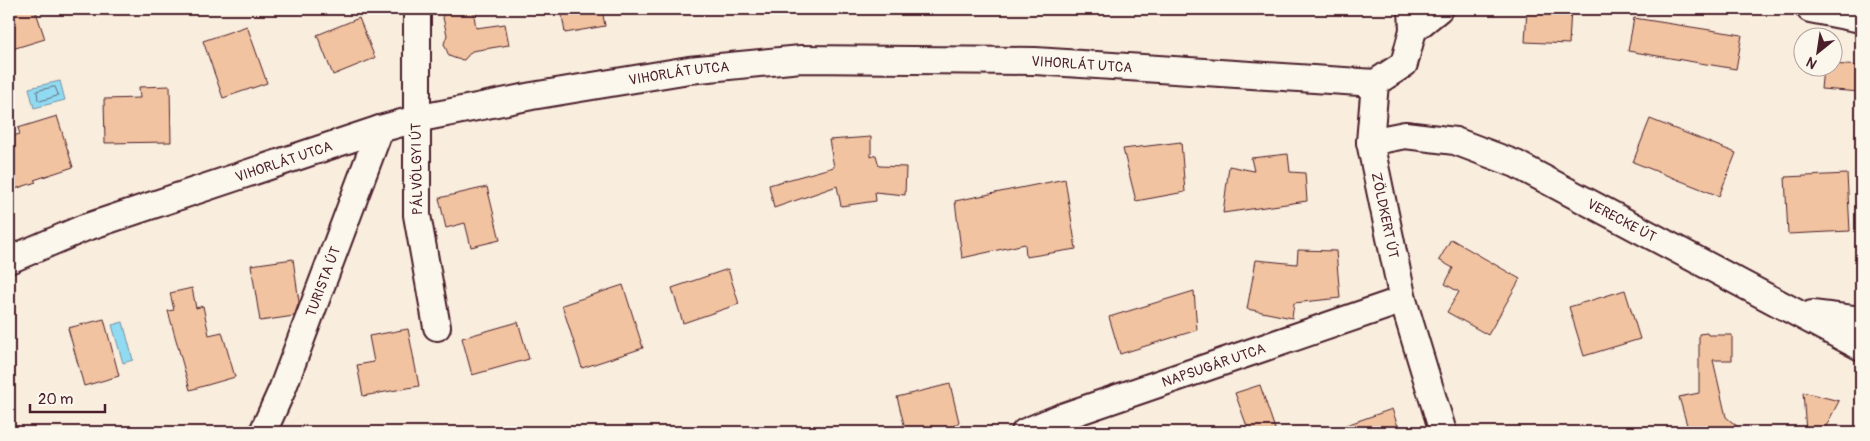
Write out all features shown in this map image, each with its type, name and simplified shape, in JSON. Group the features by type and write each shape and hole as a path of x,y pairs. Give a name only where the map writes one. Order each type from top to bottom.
{"street":[{"name":"PÁLVÖLGYI ÚT","path":"417,9 417,215 437,327"},
{"path":"1375,84 1404,64 1412,19 1439,9"},
{"path":"1810,9 1861,19"},
{"name":"VIHORLÁT UTCA","path":"9,260 84,228 380,129 416,119 532,96 689,70 801,59 1035,61 1375,84"},
{"name":"ZÖLDKERT ÚT","path":"1375,84 1370,142 1403,300 1443,432"},
{"name":"TURISTA ÚT","path":"262,432 282,390 380,129"},
{"name":"VERECKE ÚT","path":"1370,142 1405,135 1455,141 1516,164 1861,347"},
{"name":"NAPSUGÁR UTCA","path":"1025,432 1068,415 1403,300"},
{"path":"1798,313 1861,320"}],"water":[{"path":"60,81 65,100 34,108 29,88"},
{"path":"123,322 133,360 123,363 112,325"}],"building":[{"path":"9,9 35,9 45,39 9,50"},
{"path":"441,9 473,9 476,28 505,24 509,45 472,51 464,60 449,56 444,44 447,35"},
{"path":"561,9 602,9 605,26 565,33"},
{"path":"1527,9 1571,9 1569,44 1525,42"},
{"path":"359,18 375,58 333,75 317,35"},
{"path":"1634,18 1742,35 1736,69 1628,51"},
{"path":"247,26 267,83 223,98 203,41"},
{"path":"1842,65 1861,66 1861,92 1821,89 1822,78 1842,78"},
{"path":"170,86 171,142 105,143 104,99 140,98 139,87"},
{"path":"57,116 73,167 34,180 36,182 9,191 9,137 20,134 18,128"},
{"path":"1650,119 1736,153 1719,196 1633,162"},
{"path":"871,137 871,157 876,155 879,166 906,167 905,195 875,192 876,201 841,206 837,186 774,208 769,185 834,167 829,140"},
{"path":"1181,142 1185,192 1136,201 1123,149"},
{"path":"1288,154 1290,172 1305,173 1307,201 1223,213 1229,166 1254,171 1251,158"},
{"path":"1847,174 1850,231 1788,234 1785,177"},
{"path":"1065,179 1076,249 1026,257 1025,244 962,258 955,201"},
{"path":"487,187 500,240 471,247 465,223 446,228 439,198"},
{"path":"1451,239 1520,279 1488,335 1447,312 1459,292 1445,284 1453,268 1439,260"},
{"path":"1298,250 1336,251 1340,298 1294,303 1292,318 1247,309 1256,260 1297,264"},
{"path":"293,259 299,302 294,316 260,321 251,265"},
{"path":"728,269 739,304 683,323 672,288"},
{"path":"623,285 643,348 582,368 562,305"},
{"path":"192,288 196,308 203,306 209,335 222,332 235,377 190,390 168,311 174,310 170,293"},
{"path":"1625,290 1640,339 1584,356 1569,307"},
{"path":"1194,291 1197,330 1120,354 1109,317"},
{"path":"104,319 119,376 84,386 68,328"},
{"path":"518,322 529,359 472,375 462,338"},
{"path":"408,329 419,386 363,396 357,365 374,362 369,336"},
{"path":"1707,333 1708,335 1732,335 1732,360 1713,360 1726,417 1744,432 1689,432 1679,397 1699,393 1699,334"},
{"path":"950,384 959,422 945,432 906,432 897,397"},
{"path":"1260,385 1276,432 1249,432 1235,393"},
{"path":"1803,392 1839,401 1823,432 1806,432"},
{"path":"1392,409 1400,432 1336,432 1335,429"}]}
